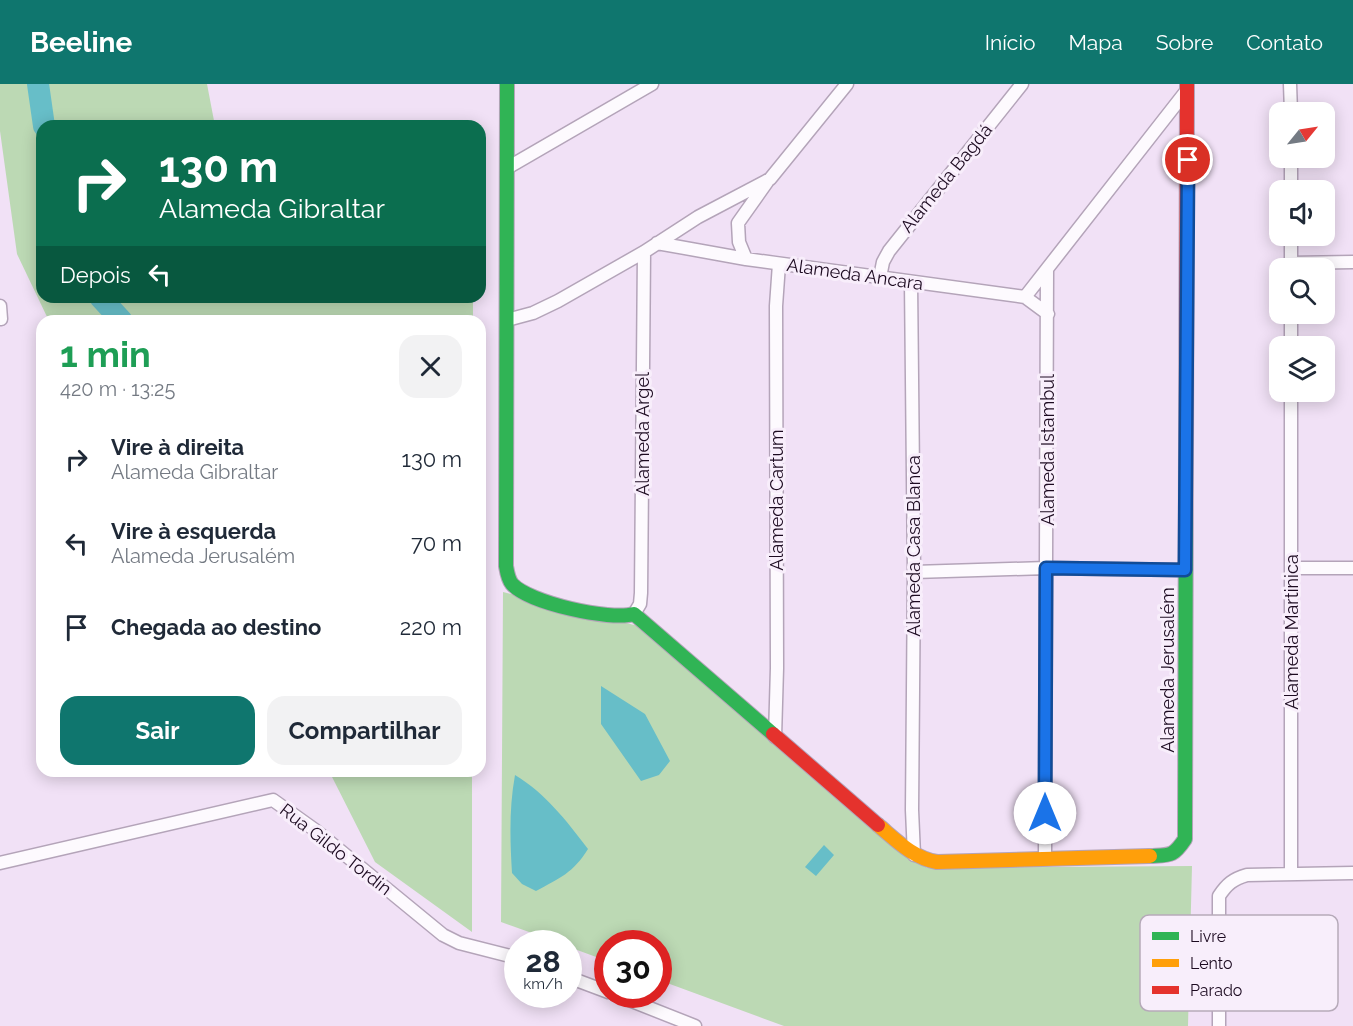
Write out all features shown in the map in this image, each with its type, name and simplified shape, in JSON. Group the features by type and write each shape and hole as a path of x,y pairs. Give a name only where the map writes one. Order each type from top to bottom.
{"street":[{"path":"507,84 506,566 510,583 521,592 582,610 606,616 625,617 634,614"},
{"path":"507,168 652,84"},
{"path":"746,259 739,242 738,222 847,84"},
{"name":"Alameda Bagdá","path":"880,277 883,262 889,251 1022,84"},
{"path":"1290,84 1291,102"},
{"path":"1025,297 1187,87"},
{"name":"Alameda Jerusalém","path":"634,614 914,855 937,862 1171,855 1177,851 1185,839 1187,87"},
{"path":"507,320 533,313 558,301 644,252 698,217 770,179"},
{"name":"Alameda Ancara","path":"657,243 779,264 1025,297 1048,314"},
{"name":"Alameda Argel","path":"634,614 640,604 641,593 644,252"},
{"path":"1335,263 1353,262"},
{"name":"Alameda Cartum","path":"775,737 777,668 776,306 779,264"},
{"name":"Alameda Istambul","path":"1045,857 1047,269"},
{"name":"Alameda Casa Blanca","path":"911,282 914,855"},
{"path":"0,306 1,319"},
{"name":"Alameda Martinica","path":"1291,402 1291,873"},
{"path":"914,572 1046,568 1185,570"},
{"path":"1291,568 1353,568"},
{"name":"Rua Gildo Tordin","path":"0,863 273,800 315,830 443,935 459,943 504,954"},
{"path":"1219,915 1219,896 1226,885 1234,879 1247,875 1353,873"},
{"path":"650,1008 696,1026"}],"green space":[{"path":"0,84 207,84 214,120 36,120 36,294 17,254 0,131"},
{"path":"40,303 473,303 473,315 46,315"},
{"path":"503,592 638,626 927,868 1192,866 1191,915 1140,915 1140,1011 1188,1011 1188,1026 784,1026 672,985 672,930 594,930 594,956 582,952 582,930 523,930 501,922"},
{"path":"332,777 472,777 472,932 375,862"}],"water":[{"path":"601,686 645,714 670,761 659,775 641,781 601,724"},
{"path":"515,775 545,799 588,849 571,869 536,891 522,884 512,873 510,824"},
{"path":"824,845 834,855 816,876 805,867"}],"waterway":[{"path":"38,84 43,120"},
{"path":"106,303 116,315"}],"traffic: fast":[{"path":"507,84 506,566 510,580 521,591 535,598 570,609 607,615 634,614 773,734"},
{"path":"1150,856 1170,854 1185,839 1186,448"}],"traffic: slow":[{"path":"878,825 920,857 937,862 1150,856"}],"traffic: jam":[{"path":"1186,448 1187,84"},
{"path":"773,734 878,825"}],"route":[{"path":"1045,813 1046,568 1185,570 1188,160"}]}
